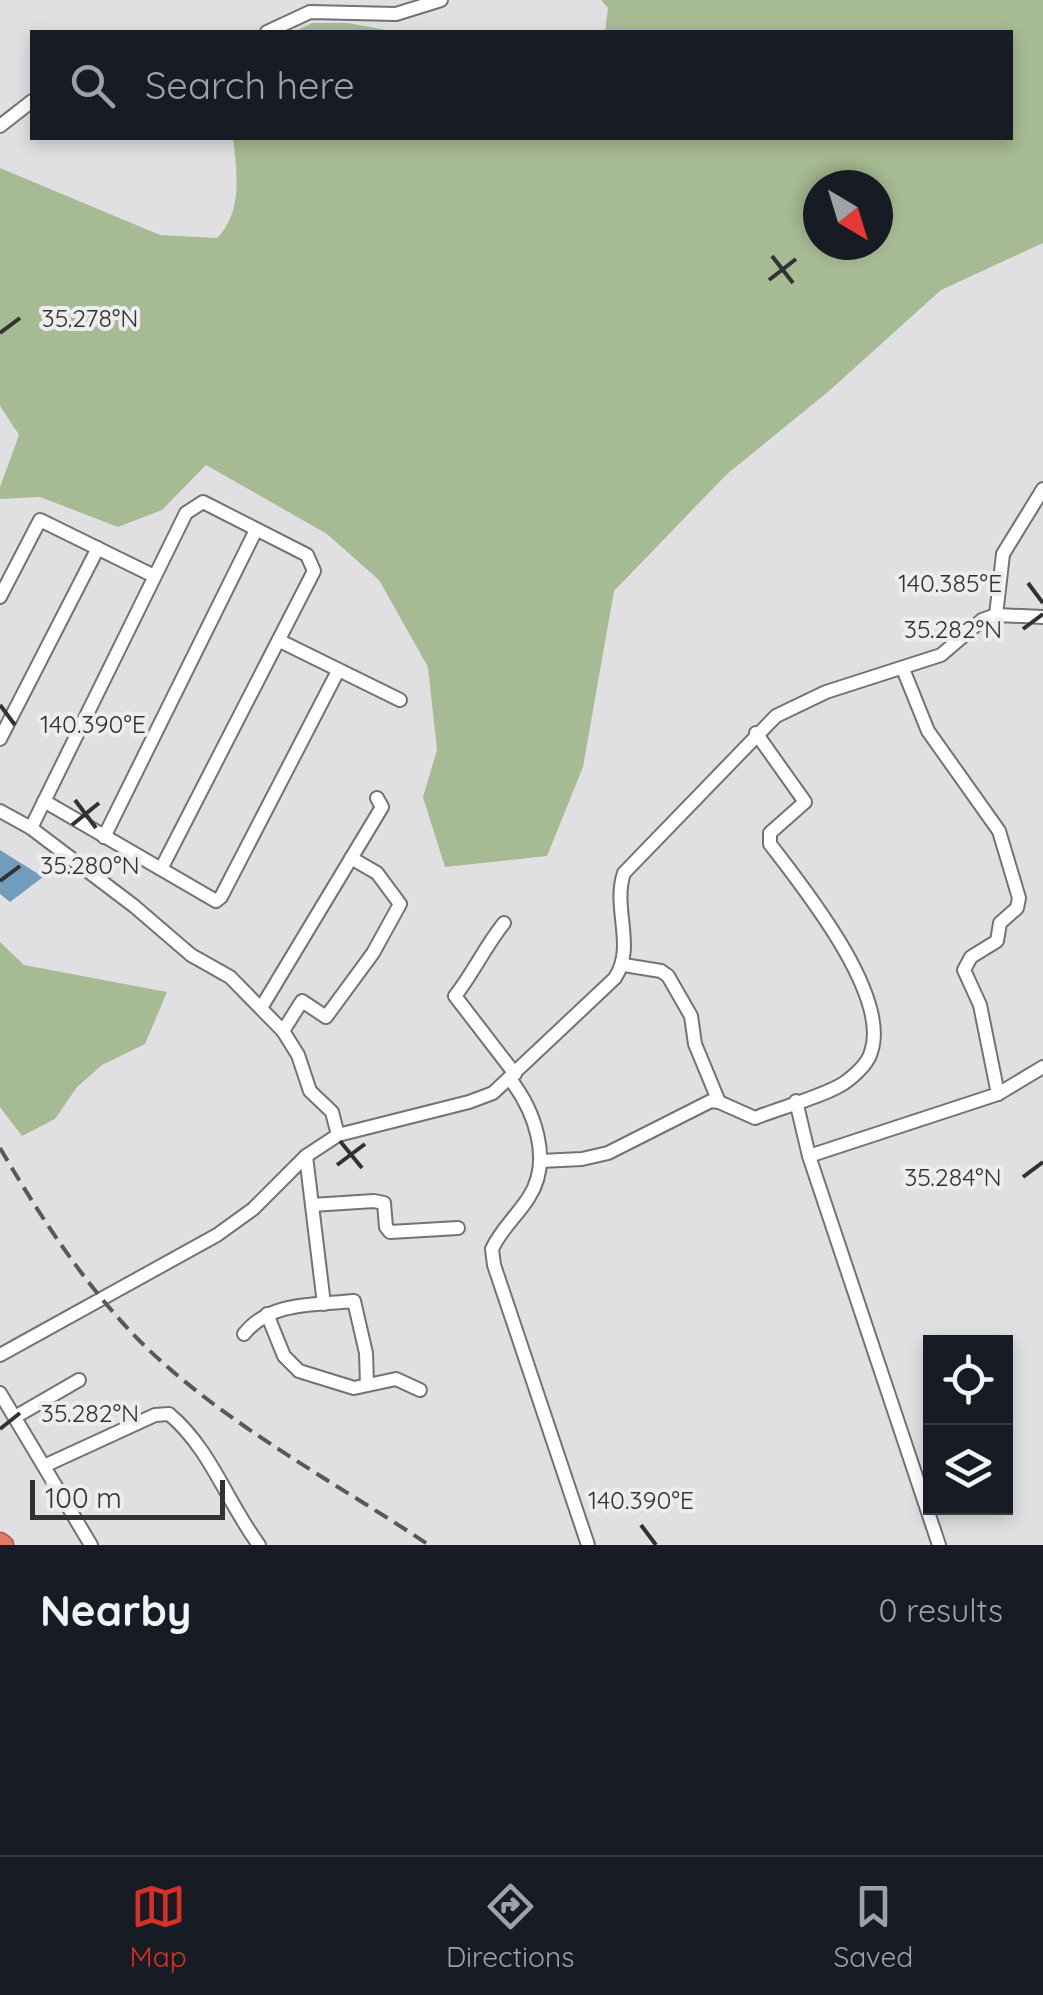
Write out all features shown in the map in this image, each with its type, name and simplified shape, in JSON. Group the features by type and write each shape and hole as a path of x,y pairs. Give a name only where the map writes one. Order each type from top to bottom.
{"street":[{"path":"271,30 310,12 396,14 441,0"},
{"path":"0,126 30,103"},
{"path":"996,615 1003,554 1043,490"},
{"path":"31,828 186,513 203,502 307,555 314,571 161,869"},
{"path":"0,597 40,520 154,576"},
{"path":"104,837 256,530"},
{"path":"0,739 6,715 98,548"},
{"path":"0,1355 217,1234 252,1209 306,1156 338,1135 493,1093 616,978 624,966 620,883 624,873 776,716 826,692 941,655 982,620 996,615 1043,617"},
{"path":"280,642 400,700"},
{"path":"903,669 928,731 999,831 1018,898 1017,908 1000,923 998,940 972,957 964,970 980,1005 998,1094"},
{"path":"44,801 216,902 338,670"},
{"path":"540,1161 582,1160 608,1153 711,1102 755,1118 843,1085 864,1066 872,1052 871,1007 836,934 770,844 770,833 806,802 756,733"},
{"path":"261,1008 382,807 377,798"},
{"path":"0,811 31,828 191,955 230,978 283,1031 298,1056 310,1091 332,1112 338,1135"},
{"path":"283,1031 302,1001 326,1017 373,953 400,904 377,874 351,858"},
{"path":"504,923 455,996 528,1101 538,1139 540,1161 535,1188 496,1240 492,1248 494,1265 588,1545"},
{"path":"624,966 661,970 668,976 691,1016 695,1044 719,1102"},
{"path":"809,1156 998,1094 1043,1066"},
{"path":"796,1101 809,1156 939,1545"},
{"path":"306,1156 324,1304"},
{"path":"312,1205 374,1201 384,1204 390,1232 458,1228"},
{"path":"244,1334 266,1314 283,1308 354,1301 366,1353 367,1384"},
{"path":"266,1314 284,1356 299,1371 354,1388 396,1379 420,1390"},
{"path":"15,1418 80,1380"},
{"path":"0,1393 90,1545"},
{"path":"44,1466 155,1415 168,1414 194,1438 242,1523 259,1545"}],"green space":[{"path":"601,0 1043,0 1043,243 941,290 829,391 727,474 614,591 583,767 547,856 445,867 423,797 437,750 428,667 379,580 327,534 206,465 162,510 118,527 40,497 0,499 0,487 19,435 0,406 0,168 160,235 217,238 235,204 233,140 1013,140 1013,30 605,30 608,8"},
{"path":"312,23 348,23 386,30 298,30"},
{"path":"0,942 24,965 167,992 145,1044 102,1065 77,1087 55,1119 22,1136 0,1107"}],"water":[{"path":"0,850 43,877 10,902 0,894"}],"railway":[{"path":"0,1148 77,1267 113,1312 164,1364 274,1446 429,1545"}]}
